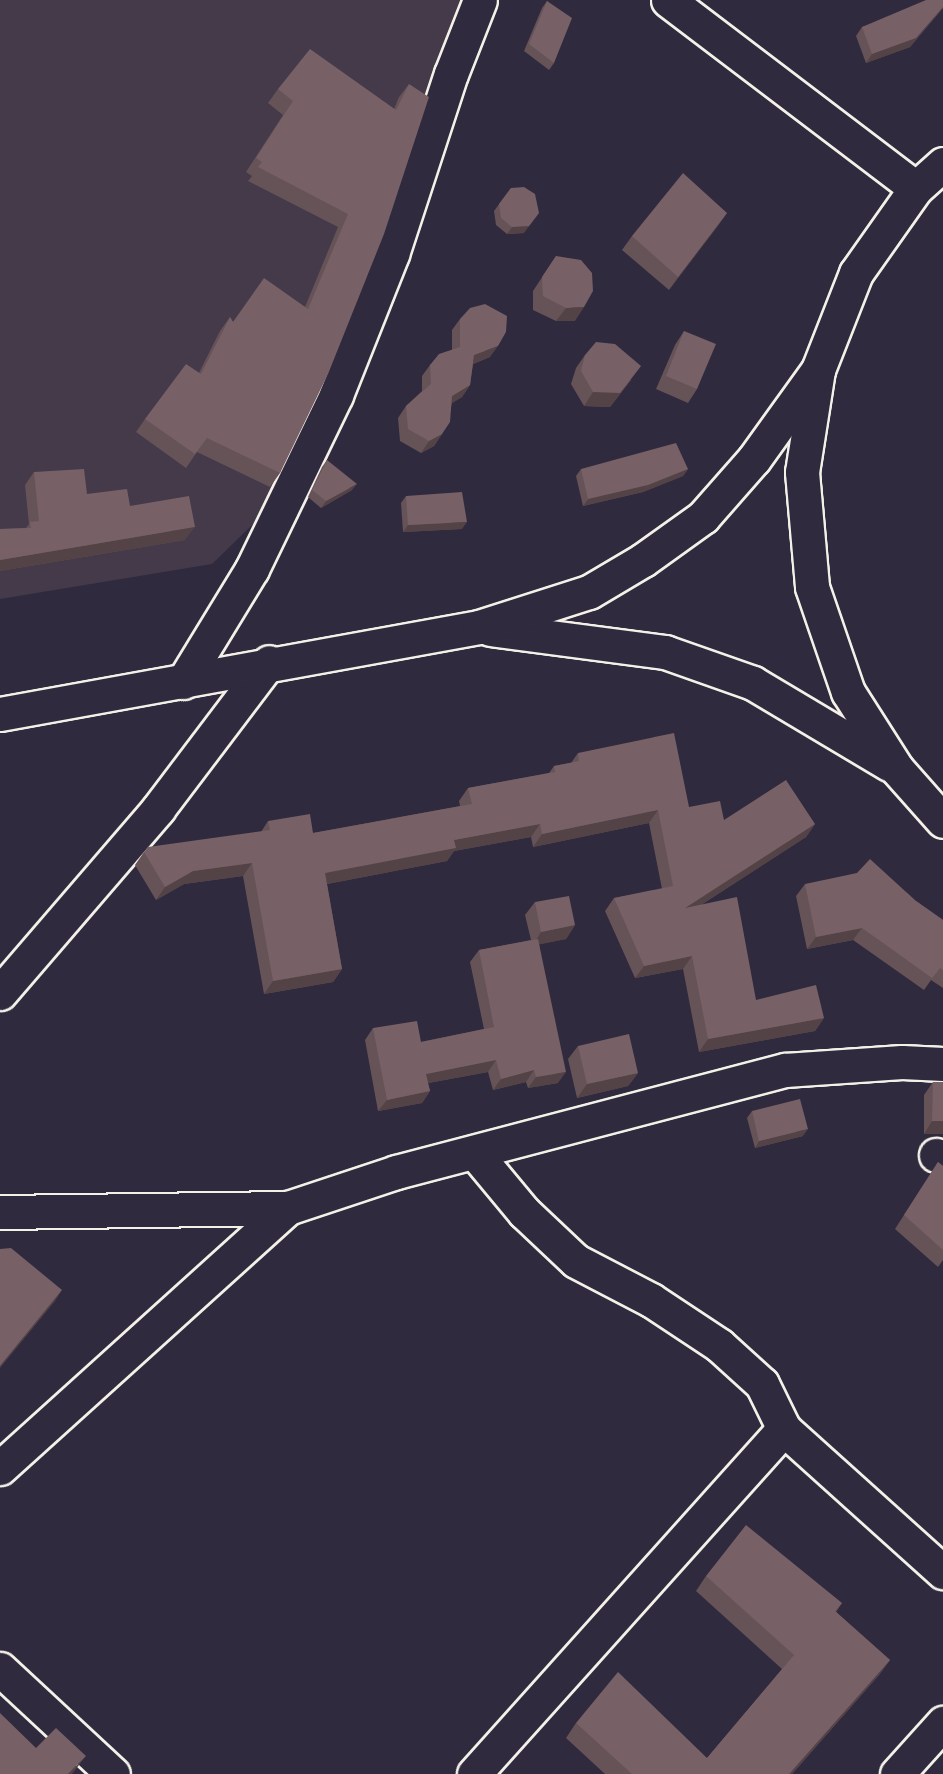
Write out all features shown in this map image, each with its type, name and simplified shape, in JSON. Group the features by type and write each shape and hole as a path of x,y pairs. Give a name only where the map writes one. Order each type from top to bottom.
{"street":[{"path":"183,682 252,569 336,394 392,254 451,74 480,0"},
{"path":"668,0 916,188"},
{"path":"943,164 916,188 856,273 818,370 802,472 812,587 848,692 897,769 943,821"},
{"path":"0,714 183,682 269,662 479,627 589,592 643,561 704,517 754,459 818,370"},
{"path":"479,627 666,652 753,683 897,769"},
{"path":"0,993 158,809 269,662"},
{"path":"0,1212 288,1209 396,1172 475,1153 578,1122 785,1070 902,1062 943,1064"},
{"path":"475,1153 524,1212 576,1261 651,1300 719,1345 762,1384 784,1429 943,1572"},
{"path":"0,1468 288,1209"},
{"path":"474,1774 784,1429"},
{"path":"0,1669 113,1774"},
{"path":"897,1774 943,1723"}],"shaded area":[{"path":"0,0 473,0 289,489 212,564 0,599"}],"building":[{"path":"926,0 943,0 943,7 916,38 872,54 862,27"},
{"path":"547,1 572,18 554,63 529,44"},
{"path":"310,49 396,110 409,84 429,97 384,234 328,374 280,473 207,438 195,454 145,419 186,364 201,374 230,317 233,322 264,278 308,309 348,214 258,167 262,162 256,158 293,101 278,89"},
{"path":"683,173 727,213 678,277 632,236"},
{"path":"524,187 535,194 539,213 529,226 512,227 501,218 499,204 511,188"},
{"path":"556,256 581,260 592,273 593,291 584,307 566,308 543,296 542,277"},
{"path":"485,304 507,316 506,332 498,346 474,355 470,385 452,396 450,422 442,434 429,441 408,429 406,406 431,384 430,365 439,354 460,347 460,319 470,308"},
{"path":"684,331 716,344 697,389 666,376"},
{"path":"596,342 615,344 641,366 620,393 593,392 581,371 585,355"},
{"path":"676,443 688,469 648,485 588,499 581,469"},
{"path":"327,460 357,484 326,501 312,490"},
{"path":"84,469 87,494 127,489 130,506 189,496 195,527 0,560 0,529 31,528 30,522 39,521 34,472"},
{"path":"462,492 467,522 408,525 406,496"},
{"path":"674,733 689,807 720,801 724,820 786,780 815,824 685,908 737,897 756,1000 816,985 824,1018 708,1039 692,956 644,966 614,898 673,886 658,810 542,834 540,824 454,840 456,848 325,873 342,969 273,981 252,863 193,871 165,887 144,852 148,847 270,830 268,821 310,814 313,833 472,804 468,788 555,772 554,766 579,761 578,753"},
{"path":"870,859 916,901 943,920 943,970 940,968 932,978 862,928 816,937 805,884 857,873"},
{"path":"569,896 575,925 541,932 535,902"},
{"path":"538,939 566,1072 536,1077 534,1070 501,1079 496,1060 426,1074 430,1091 387,1100 373,1028 417,1021 421,1042 494,1027 479,950"},
{"path":"629,1034 638,1073 587,1084 578,1046"},
{"path":"933,1082 943,1082 943,1121 932,1121"},
{"path":"800,1099 808,1129 759,1141 752,1111"},
{"path":"938,1162 943,1166 943,1250 904,1215"},
{"path":"11,1248 62,1290 0,1366 0,1249"},
{"path":"746,1525 842,1603 835,1611 890,1660 789,1774 632,1774 576,1723 618,1672 707,1758 794,1655 706,1576"},
{"path":"0,1713 36,1748 56,1728 86,1756 68,1774 0,1774"}]}
